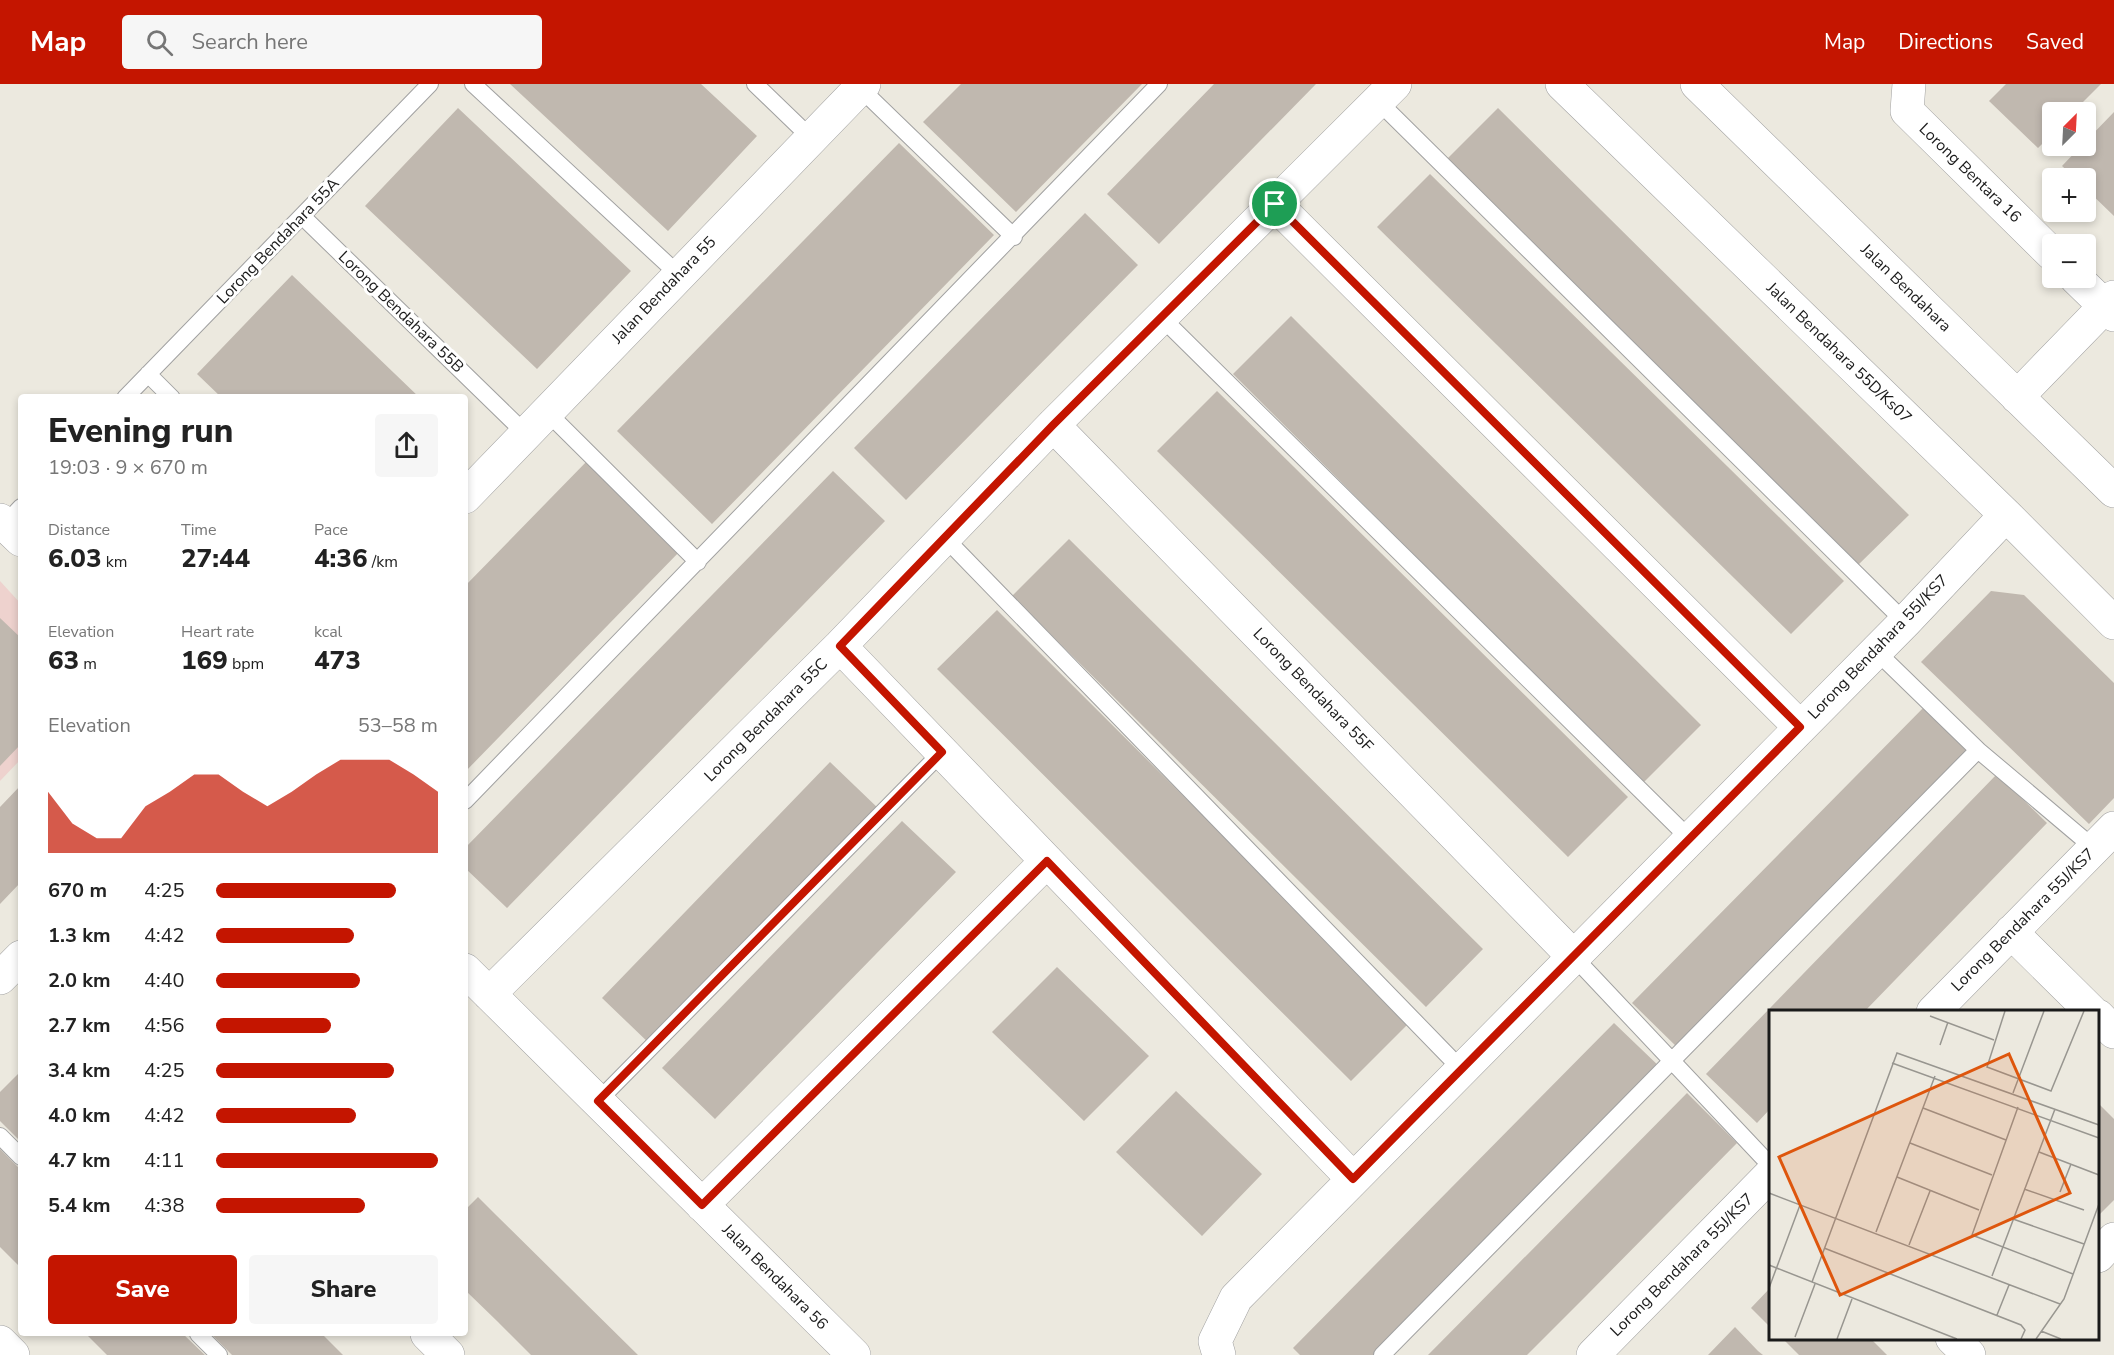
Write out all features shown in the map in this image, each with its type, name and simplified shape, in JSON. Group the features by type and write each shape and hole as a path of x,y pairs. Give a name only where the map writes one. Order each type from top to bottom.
{"street":[{"name":"Jalan Bendahara 55D/Ks07","path":"1562,84 2006,515 2114,623"},
{"name":"Jalan Bendahara","path":"1697,84 2114,491"},
{"name":"Lorong Bentara 16","path":"1909,84 1907,111 2042,244"},
{"name":"Jalan Bendahara 55","path":"468,494 862,86"},
{"name":"Lorong Bendahara 55C","path":"489,994 840,646 1053,425 1386,92"},
{"path":"1275,204 1800,727"},
{"path":"2017,397 2111,306 2088,288"},
{"name":"Lorong Bendahara 55F","path":"1053,425 1573,956"},
{"name":"Lorong Bendahara 55I/KS7","path":"1219,1355 1215,1341 1236,1298 1905,622 2006,515"},
{"path":"840,646 1353,1179"},
{"name":"Lorong Bendahara 55J/KS7","path":"1934,1010 2104,838"},
{"path":"702,1205 1047,861"},
{"path":"2011,933 2091,1010"},
{"path":"0,978 18,960"},
{"name":"Jalan Bendahara 56","path":"468,973 854,1355"},
{"path":"2099,1018 2114,1032"},
{"name":"Lorong Bendahara 55J/KS7","path":"1593,1355 1769,1176"},
{"path":"2099,1254 2114,1239"},
{"path":"429,1336 448,1355"},
{"path":"1954,1340 1969,1355"},
{"path":"0,1342 13,1355"}],"lane":[{"name":"Lorong Bendahara 55A","path":"129,394 430,84"},
{"path":"473,84 679,275"},
{"path":"755,84 811,138"},
{"path":"468,798 1014,237 1159,84"},
{"path":"862,86 1014,237"},
{"path":"1386,92 1905,622"},
{"name":"Lorong Bendahara 55B","path":"302,216 536,423 698,562"},
{"path":"1161,317 1690,838"},
{"path":"148,374 168,394"},
{"path":"944,537 1461,1069"},
{"path":"1876,651 1978,750 2104,838"},
{"path":"1383,1355 1978,750"},
{"path":"598,1101 942,752"},
{"path":"1573,956 1769,1164"},
{"path":"0,1136 18,1154"},
{"path":"200,1336 219,1355"}],"shaded area":[{"path":"0,581 18,601 18,762 0,781"}],"building":[{"path":"510,84 701,84 757,136 668,231"},
{"path":"961,84 1142,84 1016,212 923,122"},
{"path":"1214,84 1316,84 1159,244 1107,194"},
{"path":"2006,84 2101,84 2083,102 2042,102 2042,144 2038,148 1989,101"},
{"path":"458,108 631,271 537,369 365,206"},
{"path":"1498,108 1909,515 1856,567 1446,160"},
{"path":"2114,112 2114,216 2096,199 2096,168 2064,168 2062,166 2072,156 2096,156 2096,131"},
{"path":"899,143 994,235 712,524 617,431"},
{"path":"1430,174 1844,581 1791,634 1377,227"},
{"path":"1085,213 1138,265 906,500 854,448"},
{"path":"292,275 416,394 218,394 197,374"},
{"path":"1291,316 1701,725 1643,783 1233,374"},
{"path":"1217,391 1628,797 1568,857 1157,451"},
{"path":"588,460 681,550 468,769 468,583"},
{"path":"833,471 885,521 507,908 468,871 468,845"},
{"path":"1069,539 1483,949 1426,1007 1012,596"},
{"path":"1991,591 2024,595 2114,683 2114,798 2089,824 1921,662"},
{"path":"997,610 1410,1022 1351,1081 937,669"},
{"path":"0,618 18,635 18,747 0,766"},
{"path":"1928,703 1976,751 1681,1051 1632,1003"},
{"path":"830,762 880,810 652,1046 602,998"},
{"path":"1997,774 2047,823 1866,1010 1769,1010 1769,1110 1757,1123 1706,1074"},
{"path":"18,788 18,885 0,904 0,807"},
{"path":"902,821 956,872 715,1119 662,1068"},
{"path":"1057,967 1149,1056 1084,1121 992,1032"},
{"path":"1614,1023 1663,1070 1381,1355 1300,1355 1293,1348"},
{"path":"18,1074 18,1139 0,1121 0,1092"},
{"path":"1176,1091 1262,1174 1202,1236 1116,1152"},
{"path":"1687,1093 1737,1143 1586,1296 1527,1355 1428,1355"},
{"path":"2099,1104 2114,1119 2114,1200 2099,1215"},
{"path":"0,1149 18,1167 18,1265 0,1247"},
{"path":"478,1197 638,1355 531,1355 468,1293 468,1207"},
{"path":"1769,1289 1769,1326 1751,1308"},
{"path":"1735,1327 1758,1351 1763,1355 1708,1355"},
{"path":"88,1336 185,1336 205,1355 107,1355"},
{"path":"213,1336 324,1336 343,1355 232,1355"},
{"path":"1784,1340 1872,1340 1887,1355 1799,1355"}],"route":[{"path":"1275,204 1800,727 1353,1179 1047,861 702,1205 598,1101 942,752 840,646 1053,425 1275,204"}]}
